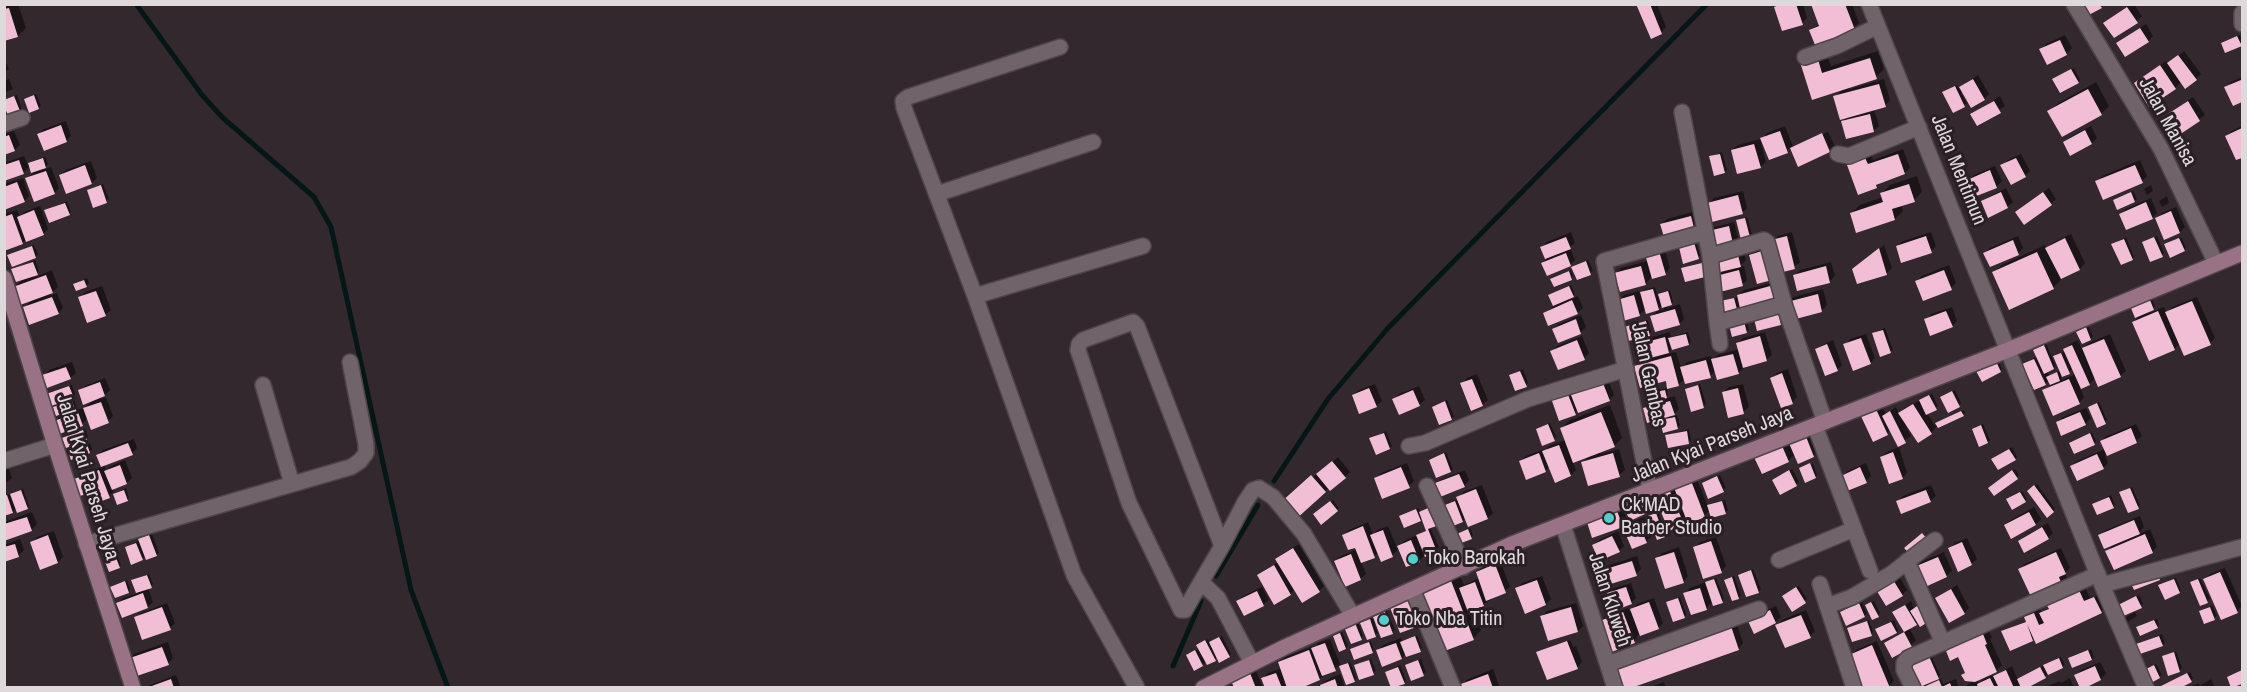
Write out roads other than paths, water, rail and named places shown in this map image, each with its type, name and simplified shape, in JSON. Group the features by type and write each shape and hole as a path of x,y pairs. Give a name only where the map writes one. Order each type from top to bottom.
{"main road":[{"name":"Jalan Kyai Parseh Jaya","path":"1203,687 1512,544 1650,492 2008,350 2242,253"},
{"name":"Jalan Kyai Parseh Jaya","path":"4,278 7,295 54,445 133,687"}],"street":[{"name":"Jalan Mentimun","path":"1869,4 2100,580 2146,687"},
{"name":"Jalan Manisa","path":"2074,4 2161,149 2216,263"},
{"path":"2242,13 2242,24"},
{"path":"1805,57 1837,46 1878,26"},
{"path":"1060,47 908,97 903,101 1074,575 1137,687"},
{"path":"1682,112 1710,256 1720,344"},
{"path":"4,124 22,118"},
{"path":"1838,154 1850,156 1919,127"},
{"path":"937,194 1093,142"},
{"name":"Jalan Gambas","path":"1650,492 1604,266 1605,259 1705,232"},
{"path":"1710,256 1766,241 1820,424 1870,572"},
{"path":"975,296 1143,246"},
{"path":"1717,323 1784,304"},
{"path":"1222,546 1137,326 1133,322 1083,340 1078,350 1129,503 1180,610 1185,610 1222,546 1245,502 1253,490 1259,488 1273,497 1304,534 1353,616"},
{"path":"86,544 351,467 360,461 366,453 366,444 350,362"},
{"path":"1409,446 1425,442 1528,399 1626,369"},
{"path":"263,385 292,484"},
{"path":"4,461 54,445"},
{"path":"1427,486 1464,567"},
{"name":"Jalan Kluweh","path":"1563,525 1615,687"},
{"path":"1779,560 1854,529"},
{"path":"1827,606 1869,588 1935,540"},
{"path":"1913,687 1904,670 1904,663 1908,658 1943,643 2100,580 2242,546"},
{"path":"1907,561 1943,643"},
{"path":"1201,582 1218,598 1252,663"},
{"path":"1820,584 1854,687"},
{"path":"1413,591 1452,687"},
{"path":"1608,664 1759,609"}],"waterway":[{"path":"136,4 202,95 222,117 314,197 331,227 411,590 448,688"},
{"path":"1274,481 1328,399 1388,328 1707,4"},
{"path":"1216,576 1258,505"},
{"path":"1173,666 1201,601"}],"place":[{"name":"Ck'MAD Barber Studio","path":"1609,518"},
{"name":"Toko Barokah","path":"1413,559"},
{"name":"Toko Nba Titin","path":"1384,620"}]}
